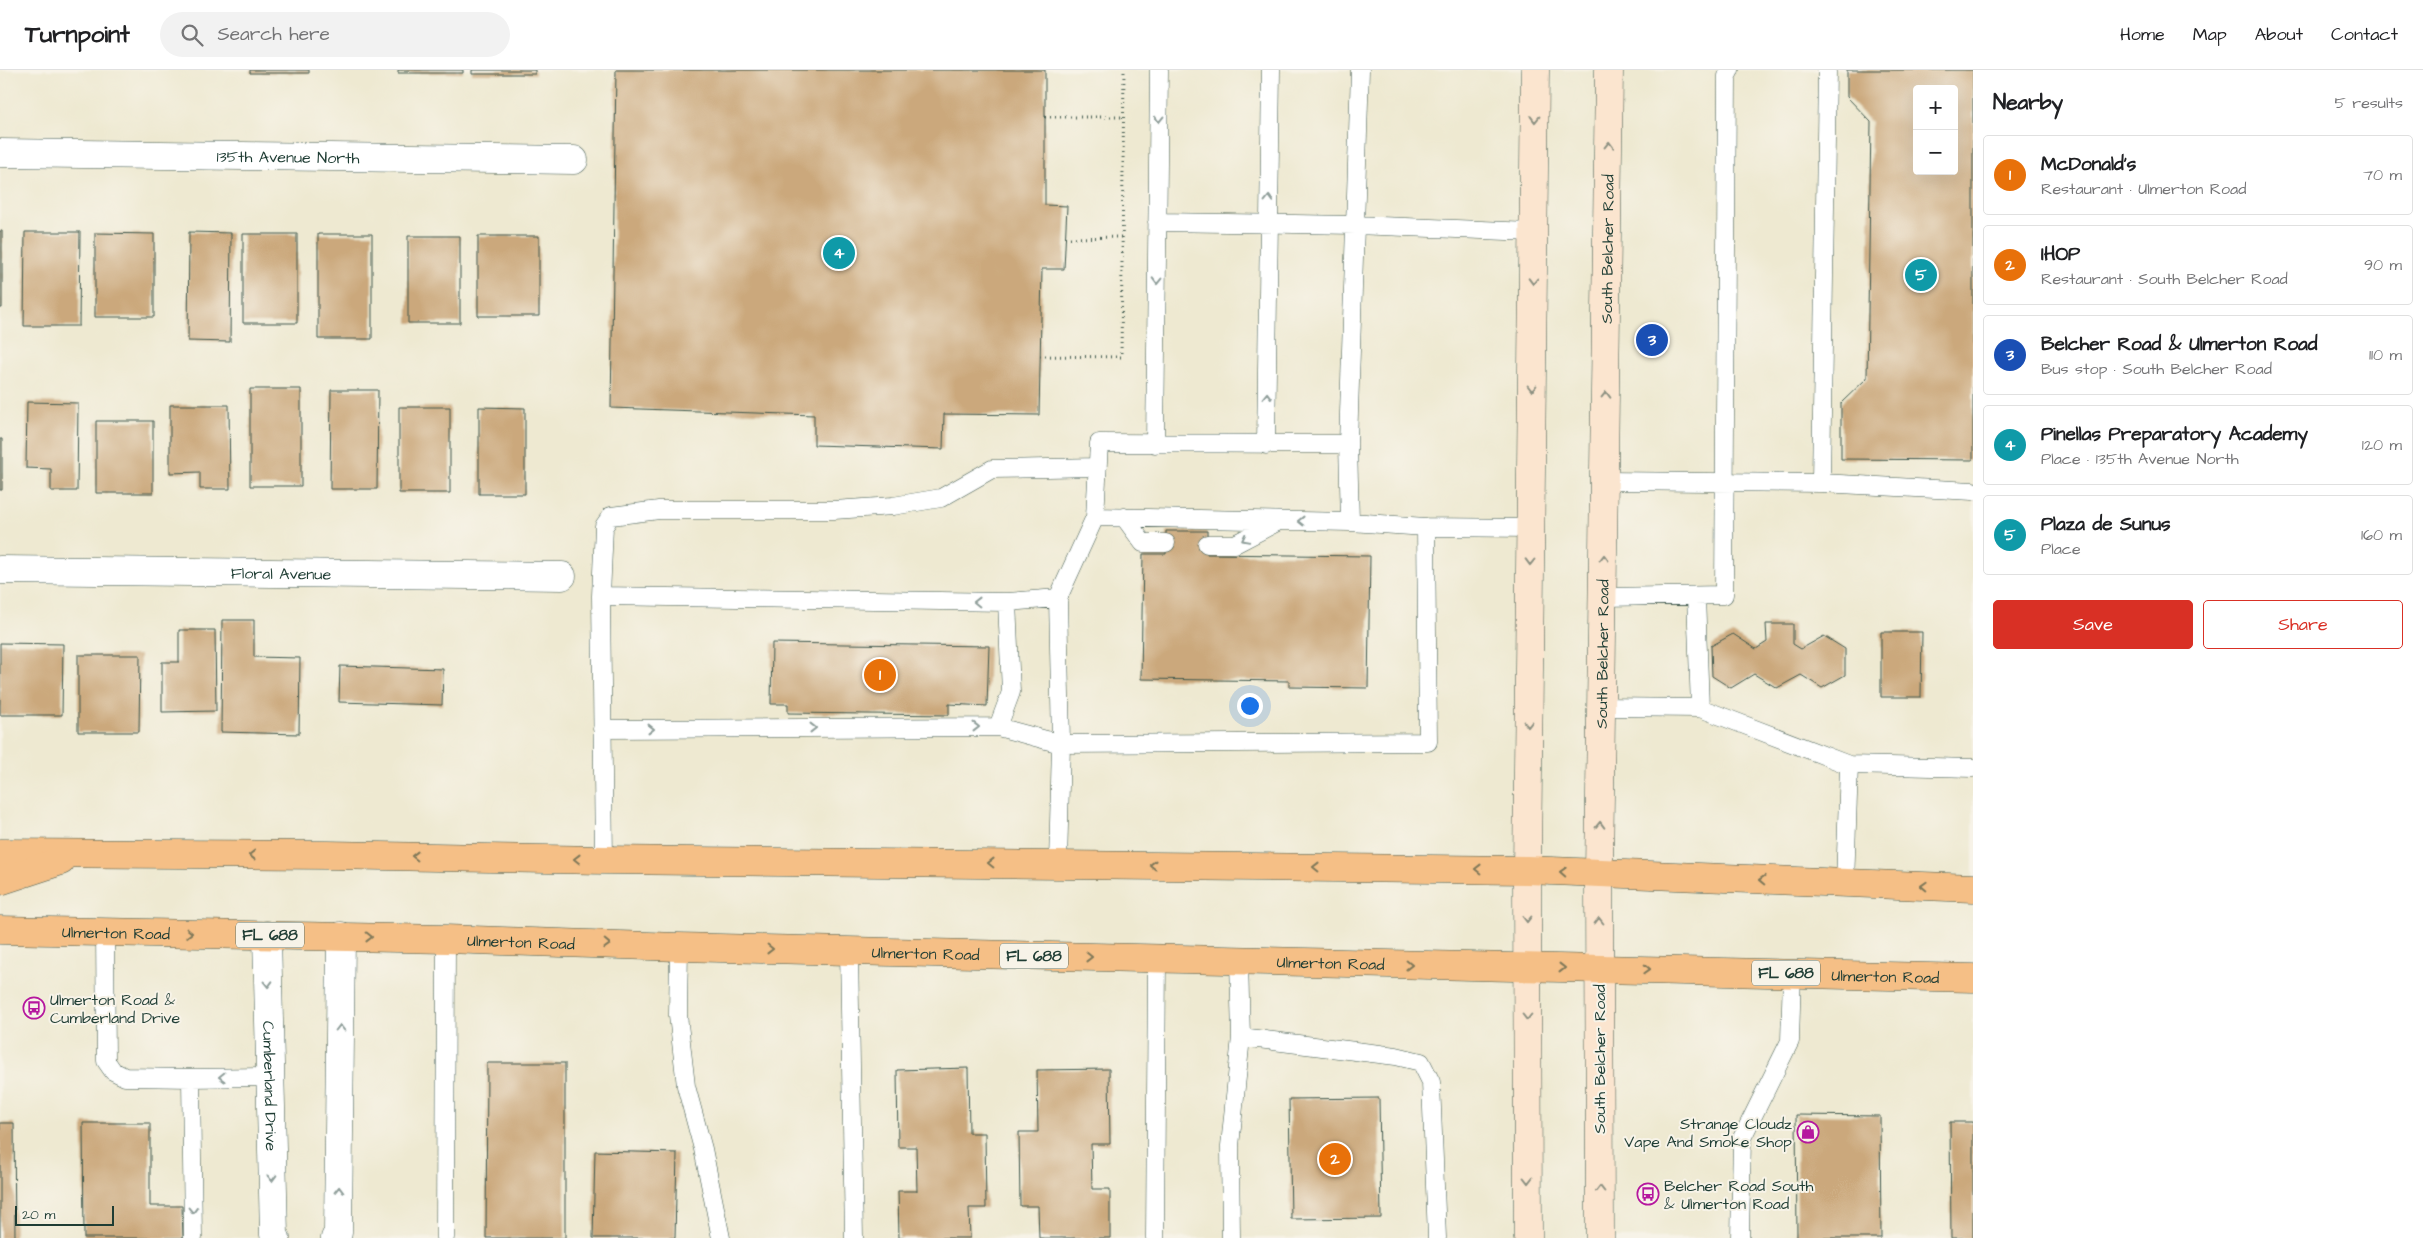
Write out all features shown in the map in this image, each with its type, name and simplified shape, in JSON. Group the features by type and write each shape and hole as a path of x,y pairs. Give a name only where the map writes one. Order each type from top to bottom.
{"main road":[{"path":"1528,1238 1526,968 1535,70"},
{"name":"South Belcher Road","path":"1600,1238 1599,874 1610,70"},
{"path":"0,853 328,854 604,860 1527,870 1973,888"},
{"path":"0,881 82,854"},
{"name":"Ulmerton Road","path":"0,930 341,936 679,947 1973,978"}],"street":[{"name":"135th Avenue North","path":"0,153 574,160"},
{"name":"Floral Avenue","path":"0,570 562,576"},
{"name":"Cumberland Drive","path":"267,935 274,1235 276,1238"},
{"path":"335,1238 338,1233 341,936"}],"lane":[{"path":"1155,444 1159,70"},
{"path":"1266,445 1271,70"},
{"path":"1350,522 1348,444 1360,70"},
{"path":"1604,597 1724,595 1727,76 1730,70"},
{"path":"1821,483 1827,70"},
{"path":"1157,222 1355,225 1533,232"},
{"path":"1058,864 1061,744 1058,598 1095,518 1099,443 1348,444"},
{"path":"604,860 601,596 604,526 611,516 659,510 834,510 893,506 942,498 992,468 1098,467"},
{"path":"1605,481 1821,483 1973,491"},
{"path":"1095,518 1350,522 1426,527 1531,528"},
{"path":"1124,518 1143,543 1166,543"},
{"path":"1207,544 1235,544 1280,521"},
{"path":"602,729 998,727 1061,744 1428,742 1426,527"},
{"path":"601,596 1007,602 1058,598"},
{"path":"1696,596 1700,708"},
{"path":"998,727 1011,692 1007,602"},
{"path":"1601,707 1700,708 1849,766 1973,768"},
{"path":"1845,884 1849,766"},
{"path":"105,931 106,1061 113,1071 125,1077 270,1077"},
{"path":"446,939 446,1238"},
{"path":"679,947 678,1015 686,1086 703,1149 721,1238"},
{"path":"849,951 854,1238"},
{"path":"1155,1238 1157,959"},
{"path":"1231,1238 1230,1146 1242,1036 1238,961"},
{"path":"1740,1238 1742,1138 1790,1041 1792,973"},
{"path":"1242,1036 1396,1056 1421,1062 1431,1082 1438,1238"},
{"path":"191,1078 193,1238"}],"path":[{"path":"1040,356 1121,358 1124,70"},
{"path":"1045,117 1123,117"},
{"path":"1065,238 1122,237"}],"building":[{"path":"250,70 309,70 309,73 250,73"},
{"path":"398,70 463,70 463,73 398,73"},
{"path":"472,70 535,70 535,74 472,74"},
{"path":"616,70 1045,70 1045,205 1067,206 1064,269 1042,269 1039,415 944,414 943,449 814,445 814,415 611,408"},
{"path":"1847,70 1973,70 1973,460 1841,459 1841,403 1867,378 1871,122 1847,97"},
{"path":"0,231 2,231 2,308 0,308"},
{"path":"25,232 80,232 79,326 24,326"},
{"path":"189,232 231,233 230,342 188,341"},
{"path":"95,233 154,234 154,317 95,317"},
{"path":"243,234 297,234 297,323 243,323"},
{"path":"318,234 372,234 372,339 318,339"},
{"path":"408,236 460,236 460,323 408,323"},
{"path":"478,236 539,236 539,316 478,316"},
{"path":"250,389 301,389 301,486 250,486"},
{"path":"331,390 378,390 377,489 330,489"},
{"path":"27,402 78,403 77,491 51,491 51,469 26,468"},
{"path":"170,405 229,405 230,489 200,489 200,472 170,473"},
{"path":"399,407 450,407 450,493 399,493"},
{"path":"479,407 525,408 525,494 479,494"},
{"path":"96,421 153,421 153,493 96,493"},
{"path":"0,439 2,439 2,490 0,490"},
{"path":"1166,531 1207,531 1207,554 1370,556 1368,688 1289,687 1289,681 1141,679 1143,554 1166,554"},
{"path":"222,620 254,620 254,657 300,658 299,734 221,732"},
{"path":"1766,624 1793,624 1793,644 1801,649 1824,636 1845,649 1845,675 1822,688 1801,675 1777,688 1754,674 1731,688 1712,676 1711,646 1733,634 1756,649 1767,642"},
{"path":"179,630 215,630 216,711 162,712 162,662 179,662"},
{"path":"1881,632 1922,632 1921,697 1881,697"},
{"path":"0,643 63,644 62,715 0,715"},
{"path":"772,643 989,646 987,706 949,704 949,715 788,713 788,704 771,704"},
{"path":"78,655 140,655 139,732 78,732"},
{"path":"340,666 443,669 442,705 339,702"},
{"path":"487,1063 565,1063 565,1238 486,1238"},
{"path":"968,1068 969,1133 985,1133 986,1208 969,1208 970,1238 899,1238 898,1191 917,1191 916,1147 898,1147 897,1070"},
{"path":"1109,1069 1110,1144 1091,1144 1092,1189 1110,1189 1110,1238 1039,1238 1038,1206 1020,1206 1019,1132 1038,1132 1037,1070"},
{"path":"1379,1098 1381,1218 1291,1219 1289,1099"},
{"path":"1796,1115 1880,1116 1881,1238 1797,1238"},
{"path":"1950,1122 1973,1122 1973,1238 1951,1238"},
{"path":"0,1123 14,1123 15,1238 0,1238"},
{"path":"83,1123 150,1123 150,1206 182,1206 183,1238 84,1238"},
{"path":"595,1151 677,1153 675,1238 593,1238"}],"place":[{"name":"Pinellas Preparatory Academy","path":"839,253"},
{"name":"Plaza de Sunus","path":"1921,275"},
{"name":"Belcher Road & Ulmerton Road","path":"1652,340"},
{"name":"McDonald's","path":"880,675"},
{"name":"Ulmerton Road & Cumberland Drive","path":"34,1008"},
{"name":"Strange Cloudz Vape And Smoke Shop","path":"1808,1132"},
{"name":"IHOP","path":"1335,1159"},
{"name":"Belcher Road South & Ulmerton Road","path":"1648,1194"}]}
